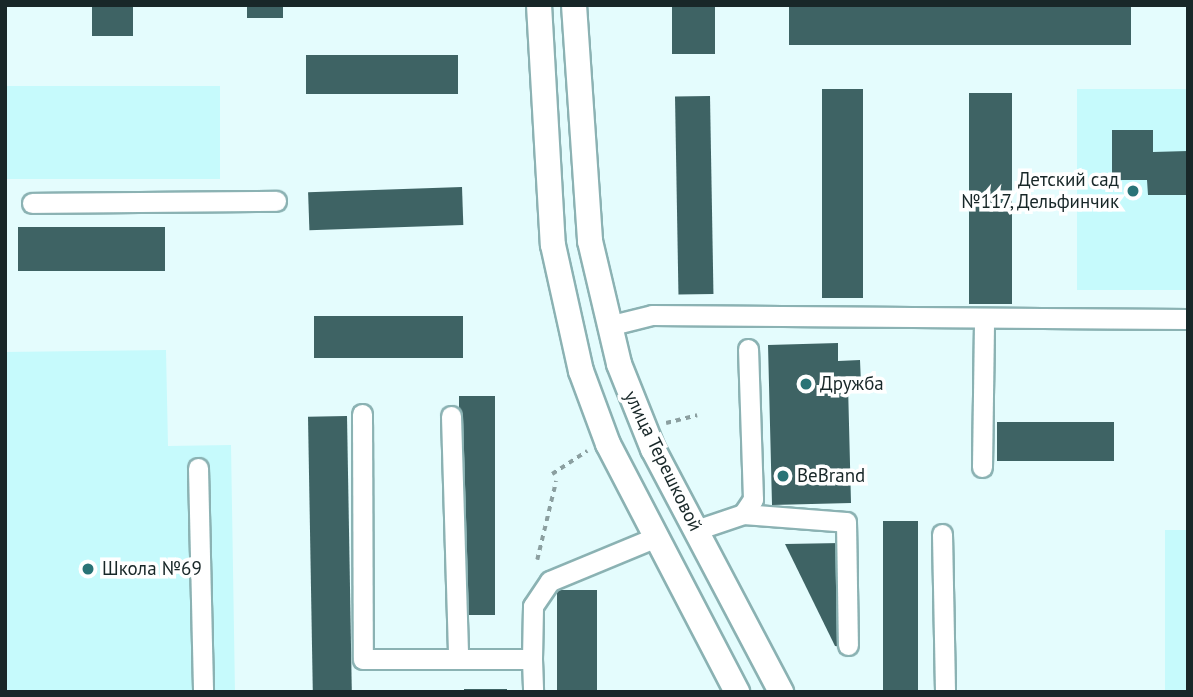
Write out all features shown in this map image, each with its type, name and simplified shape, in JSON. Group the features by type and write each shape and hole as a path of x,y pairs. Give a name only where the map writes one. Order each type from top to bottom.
{"main road":[{"name":"улица Терешковой","path":"539,5 559,284 597,418 737,692"},
{"name":"улица Терешковой","path":"574,5 587,214 608,326 640,419 781,692"}],"lane":[{"path":"33,203 276,201"},
{"path":"608,326 652,316 984,321 1188,319"},
{"path":"982,467 984,321"},
{"path":"743,514 754,499 748,349"},
{"path":"362,414 363,659 532,659"},
{"path":"451,416 458,658"},
{"path":"198,468 203,692"},
{"path":"696,530 743,514 846,522 848,645"},
{"path":"942,534 945,692"},
{"path":"533,692 533,606 550,581 656,537"}],"path":[{"path":"664,424 697,415"},
{"path":"552,474 587,451"},
{"path":"537,560 556,481"}],"shaded area":[{"path":"5,86 220,86 220,179 5,179"},
{"name":"Детский сад №117, Дельфинчик","path":"1077,89 1188,89 1188,290 1077,290"},
{"name":"Школа №69","path":"166,350 168,446 231,445 235,692 5,692 5,352"},
{"path":"1165,530 1188,530 1188,692 1165,692"}],"building":[{"path":"92,5 133,5 133,36 92,36"},
{"path":"247,5 283,5 283,18 247,18"},
{"path":"672,5 715,5 715,54 672,54"},
{"path":"789,5 1131,5 1131,45 789,45"},
{"path":"306,55 458,55 458,94 306,94"},
{"path":"822,89 863,89 863,298 822,298"},
{"path":"969,93 1012,93 1012,304 969,304"},
{"path":"710,96 713,294 678,295 675,97"},
{"path":"1112,130 1153,130 1153,152 1188,151 1188,195 1148,195 1147,180 1112,180"},
{"path":"462,187 463,225 309,230 308,192"},
{"path":"18,227 165,227 165,271 18,271"},
{"path":"314,316 463,316 463,358 314,358"},
{"path":"838,343 838,361 860,360 861,384 848,385 851,503 772,505 768,345"},
{"path":"459,396 495,396 495,615 459,615"},
{"path":"347,416 352,692 313,692 308,417"},
{"path":"997,422 1114,422 1114,461 997,461"},
{"path":"883,521 918,521 918,692 883,692"},
{"path":"841,543 842,647 835,646 785,544"},
{"path":"557,590 597,590 597,692 557,692"},
{"path":"464,689 507,689 507,692 464,692"}],"place":[{"name":"Детский сад №117, Дельфинчик","path":"1133,191"},
{"name":"Дружба","path":"806,384"},
{"name":"BeBrand","path":"783,476"},
{"name":"Школа №69","path":"88,569"}]}
